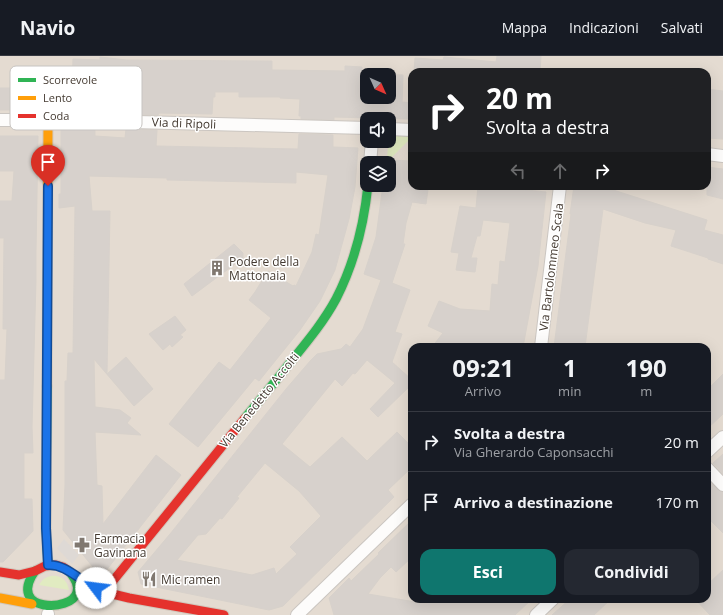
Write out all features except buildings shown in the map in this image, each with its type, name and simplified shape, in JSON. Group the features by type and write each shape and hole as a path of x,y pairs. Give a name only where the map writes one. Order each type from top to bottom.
{"street":[{"name":"Via di Ripoli","path":"142,122 360,128"},
{"path":"396,129 408,130"},
{"path":"48,130 46,528 48,565"},
{"path":"711,154 723,156"},
{"name":"Via Bartolommeo Scala","path":"541,343 560,190"},
{"name":"Via Benedetto Accolti","path":"104,592 312,336 328,312 342,286 358,239 367,192"},
{"path":"711,448 723,437"},
{"path":"711,472 723,485"},
{"path":"297,615 408,508"},
{"path":"70,572 75,579 77,594 69,608 61,613 48,615 32,604 29,597 28,588 30,579 41,568 48,565 59,566 70,572 88,584 104,592 224,615"},
{"path":"0,572 18,575 36,572"},
{"path":"0,598 32,604"},
{"path":"536,615 549,603"}],"shaded area":[{"path":"0,56 723,57 723,615 0,615"},
{"path":"64,539 79,555 72,564 57,548"}],"green space":[{"path":"396,136 408,137 408,141 393,156 387,156 388,148 396,148"},
{"path":"51,576 61,577 67,583 69,590 39,585 44,579"}],"traffic: fast":[{"path":"245,418 314,333 336,299 353,258 361,229 367,192"},
{"path":"47,386 46,528 48,565"},
{"path":"35,571 28,585 29,595 34,601 43,605 54,605 73,599 77,592 77,584 70,572"}],"traffic: slow":[{"path":"47,386 48,130"},
{"path":"0,598 32,604"}],"traffic: jam":[{"path":"104,592 245,418"},
{"path":"0,572 19,575 35,571 45,566 56,565 63,567 88,584 104,592 224,615"}],"place":[{"name":"Podere della Mattonaia","path":"217,268"},
{"name":"Farmacia Gavinana","path":"82,545"},
{"name":"Mic ramen","path":"149,579"}],"route":[{"path":"48,186 46,528 48,565 63,567 96,588"}]}
